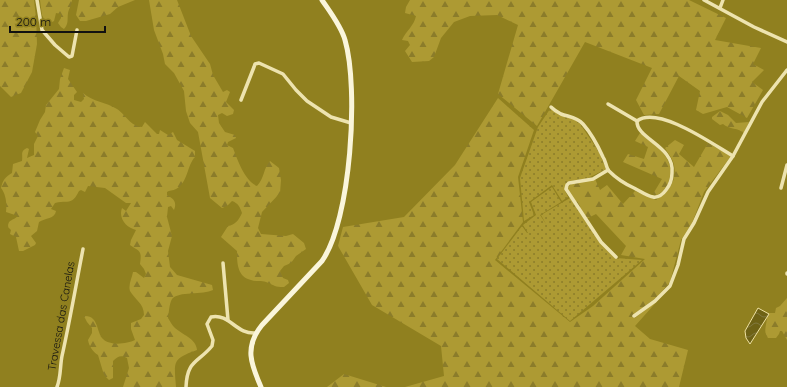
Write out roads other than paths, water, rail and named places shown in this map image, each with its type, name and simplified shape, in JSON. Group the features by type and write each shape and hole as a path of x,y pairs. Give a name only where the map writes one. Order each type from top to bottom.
{"main road":[{"path":"261,387 251,360 251,348 256,333 322,262 332,244 343,201 349,154 351,83 346,41 342,31 322,0"}],"street":[{"path":"37,0 42,30 69,57 72,56 76,30"},
{"path":"704,0 754,27 787,42"},
{"path":"720,8 723,0"},
{"path":"241,100 252,70 257,63 275,69 283,74 289,79 296,90 307,100 331,117 350,123"},
{"path":"634,316 655,301 670,286 678,265 684,239 694,223 708,192 733,156 768,92 787,70"},
{"path":"608,104 637,121"},
{"path":"551,107 560,114 579,120 583,124 600,150 608,170 624,183 643,193 654,197 660,196 669,186 672,172 671,161 664,152 641,131 637,126 637,121"},
{"path":"637,121 645,118 670,121 733,156"},
{"path":"781,188 787,165"},
{"path":"608,170 593,178 569,183 566,189 601,242 616,257"},
{"name":"Travessa das Canelas","path":"57,387 83,249"},
{"path":"223,263 228,320"},
{"path":"186,387 190,367 212,346 212,340 207,324 211,317 228,320 244,332 256,333"}],"water":[{"path":"758,308 769,314 750,344 746,338 745,331"}]}
